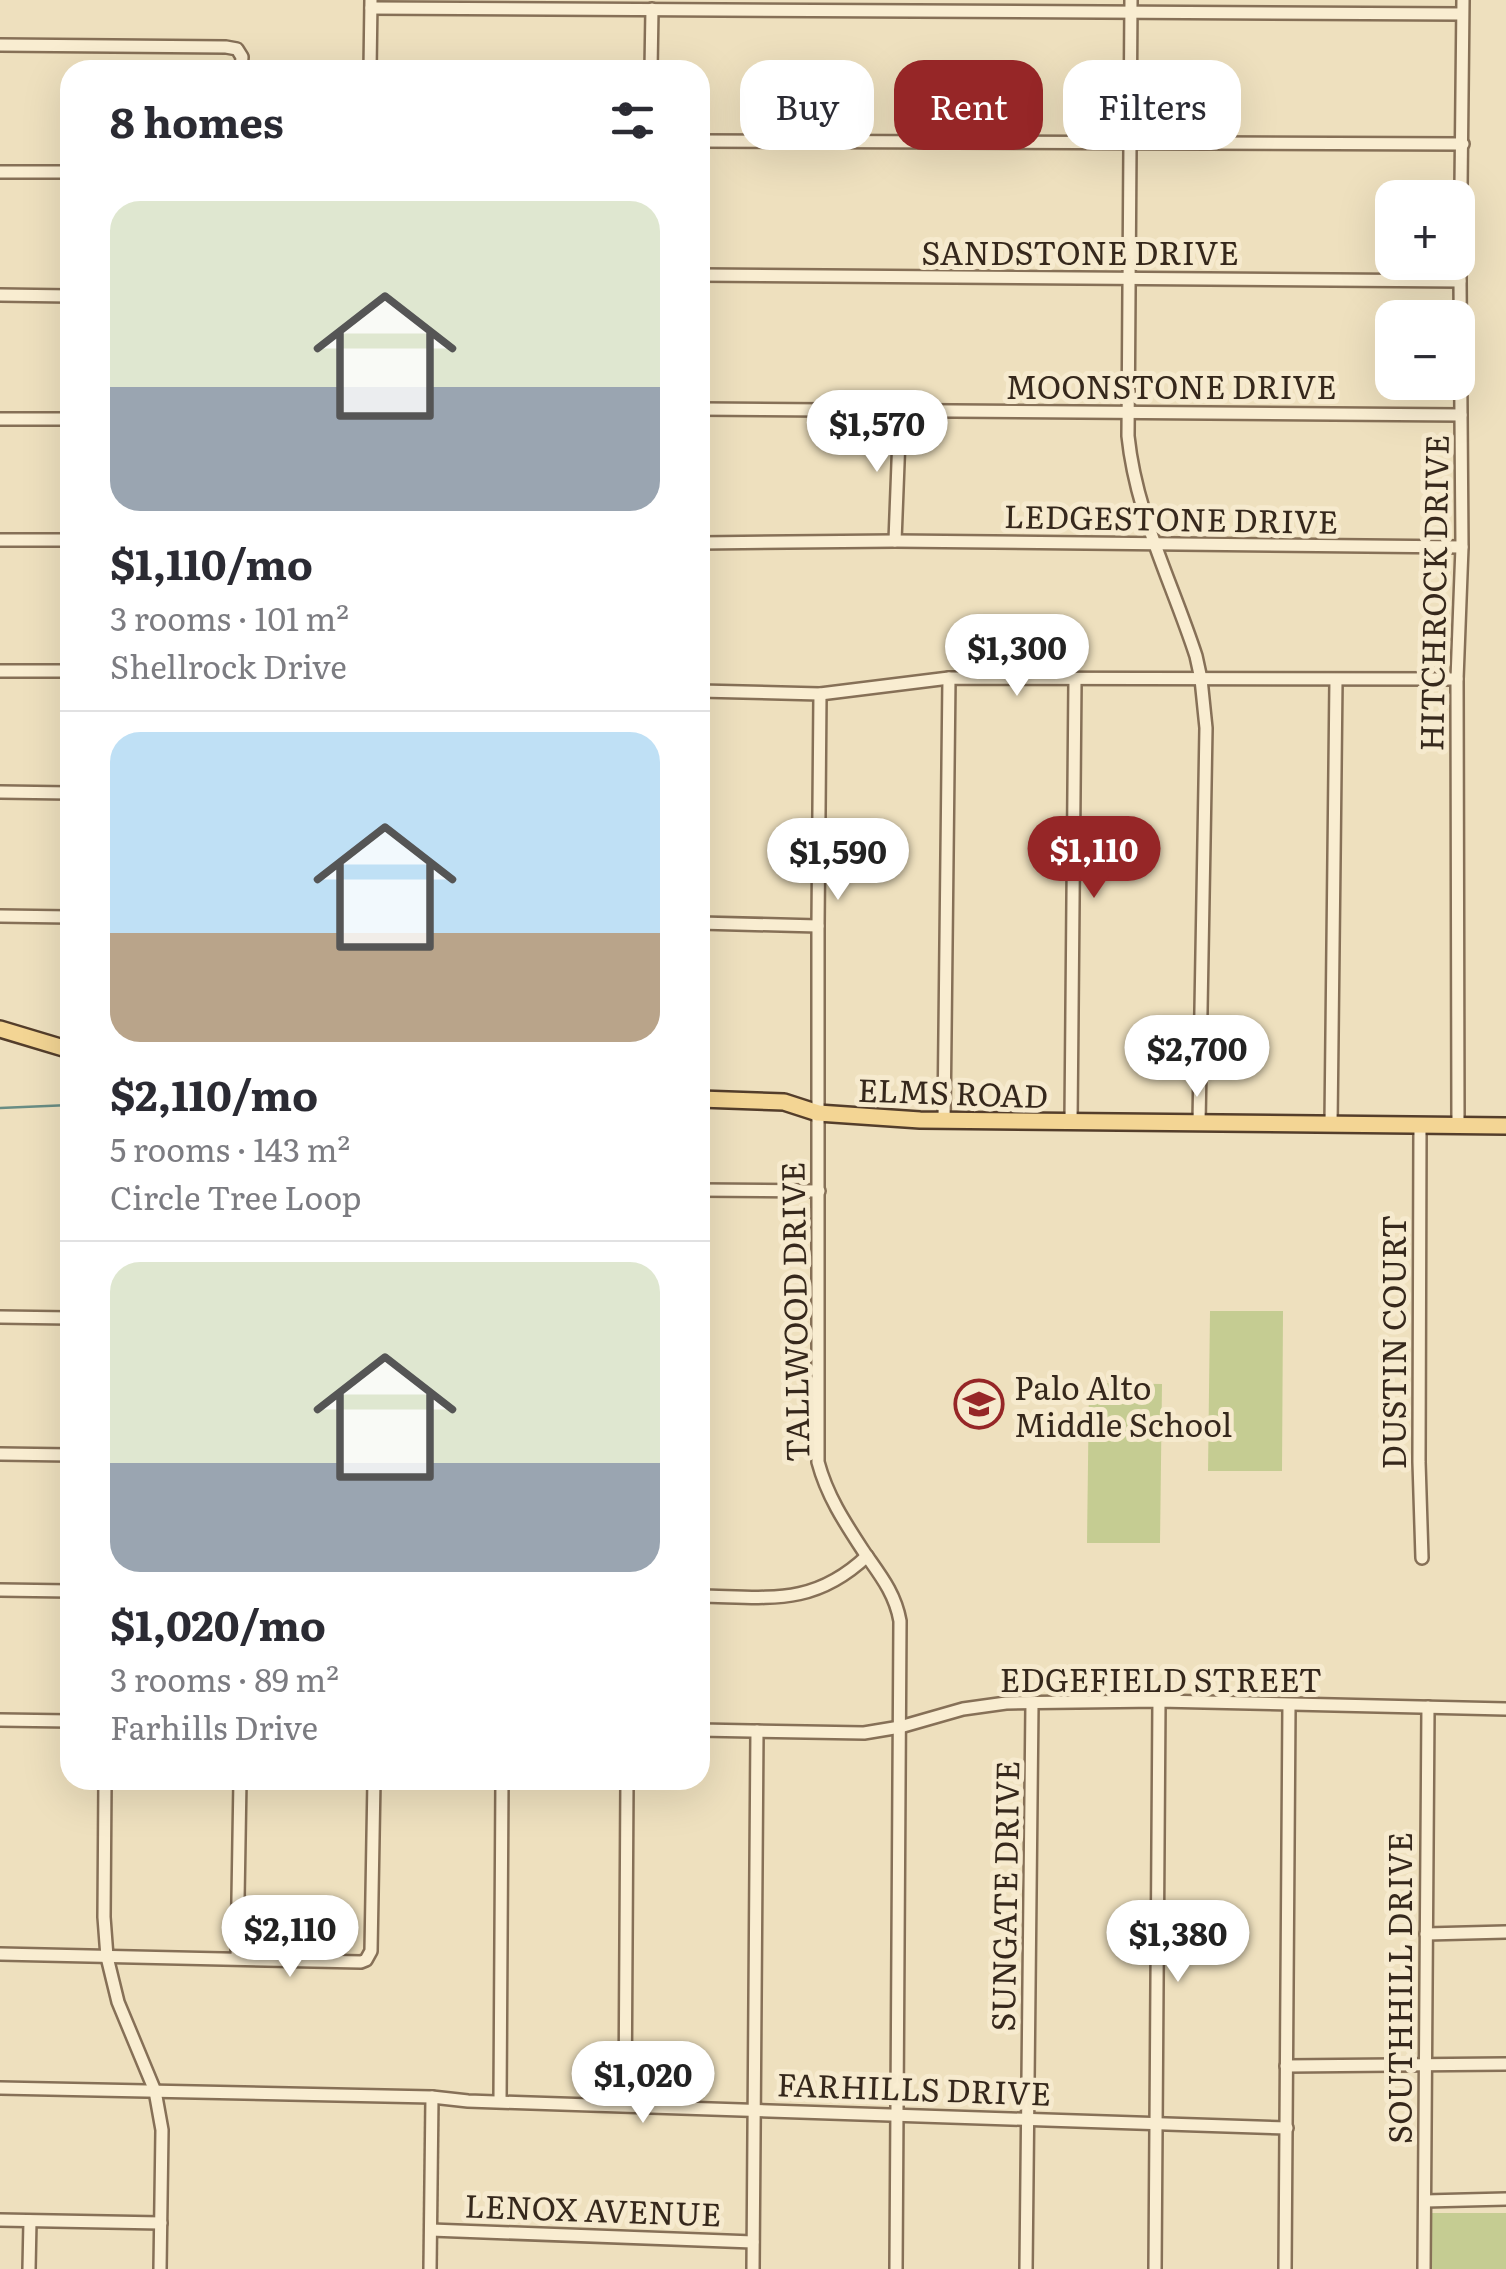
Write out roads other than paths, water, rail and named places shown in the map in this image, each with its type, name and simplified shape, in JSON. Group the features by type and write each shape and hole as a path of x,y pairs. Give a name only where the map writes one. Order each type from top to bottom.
{"main road":[{"path":"0,1029 60,1047"},
{"name":"ELMS ROAD","path":"710,1099 784,1102 818,1112 944,1121 1506,1126"}],"street":[{"path":"370,60 371,4 652,10 902,5 1462,7"},
{"path":"1131,6 1131,60"},
{"name":"HITCHROCK DRIVE","path":"1458,1127 1462,7"},
{"path":"651,60 652,10"},
{"path":"0,46 226,46 237,49 242,60"},
{"path":"710,141 1063,143"},
{"path":"1241,143 1463,144"},
{"path":"1130,150 1128,436 1133,476 1140,506 1184,619 1201,679 1206,728 1200,1123"},
{"path":"0,172 60,172"},
{"name":"SANDSTONE DRIVE","path":"710,275 1460,281"},
{"path":"0,295 60,296"},
{"name":"MOONSTONE DRIVE","path":"710,409 1462,415"},
{"path":"895,542 900,410"},
{"path":"0,419 60,419"},
{"path":"0,540 60,540"},
{"name":"LEDGESTONE DRIVE","path":"710,543 1462,547"},
{"path":"0,671 60,671"},
{"path":"710,691 820,694 949,678 1458,679"},
{"path":"944,1121 949,678"},
{"path":"1071,1122 1075,680"},
{"path":"1331,1124 1336,680"},
{"name":"TALLWOOD DRIVE","path":"820,694 818,1462 833,1503 885,1580 898,1606 900,1620 896,2269"},
{"path":"0,792 60,794"},
{"path":"0,916 60,916"},
{"path":"710,922 818,926"},
{"name":"DUSTIN COURT","path":"1420,1125 1422,1558"},
{"path":"710,1190 819,1191"},
{"path":"0,1317 60,1318"},
{"path":"0,1454 60,1454"},
{"path":"710,1596 794,1596 814,1591 842,1578 867,1556"},
{"path":"0,1590 60,1591"},
{"path":"1155,2269 1159,1702"},
{"name":"EDGEFIELD STREET","path":"710,1730 864,1733 1006,1703 1506,1708"},
{"name":"SUNGATE DRIVE","path":"1026,2269 1032,1704"},
{"path":"1285,2269 1290,1705"},
{"name":"SOUTHHILL DRIVE","path":"1424,2269 1428,1707"},
{"path":"0,1720 60,1721"},
{"path":"753,2269 756,1731"},
{"path":"105,1790 107,1956 118,2002 155,2091 162,2130 160,2269"},
{"path":"238,1958 240,1790"},
{"path":"0,1954 361,1962 370,1956 374,1790"},
{"path":"500,2101 502,1790"},
{"path":"625,2105 627,1790"},
{"path":"1426,1934 1506,1932"},
{"path":"1286,2066 1506,2064"},
{"name":"FARHILLS DRIVE","path":"0,2088 432,2096 468,2101 1286,2128"},
{"path":"430,2269 432,2096"},
{"path":"1425,2201 1506,2199"},
{"path":"0,2220 161,2222"},
{"path":"30,2221 30,2269"},
{"name":"LENOX AVENUE","path":"430,2230 753,2242"}],"waterway":[{"path":"0,1108 60,1105"}],"place":[{"name":"Palo Alto Middle School","path":"979,1404"}]}
